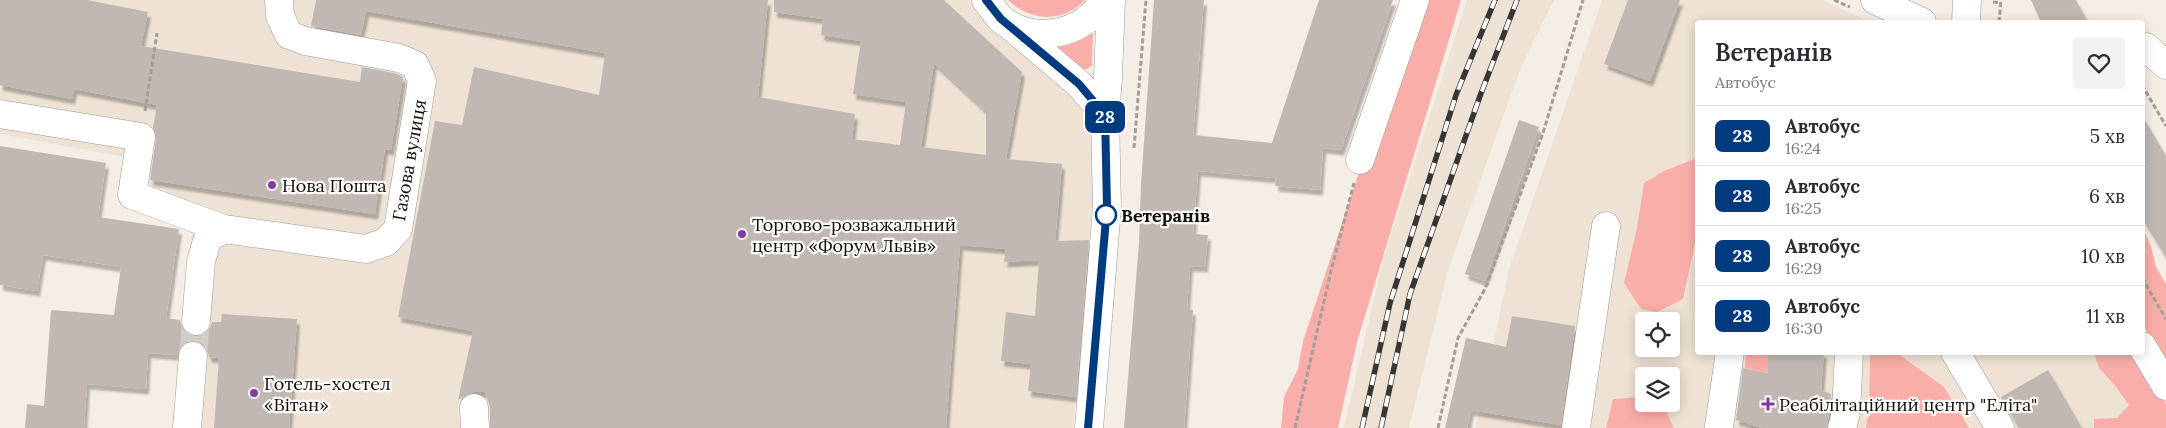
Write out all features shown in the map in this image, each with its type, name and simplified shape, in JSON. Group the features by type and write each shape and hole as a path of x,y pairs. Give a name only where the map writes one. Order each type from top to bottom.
{"street":[{"name":"Газова вулиця","path":"224,229 366,249 386,242 398,229 422,81 414,65 399,58 305,41 289,34 280,16 279,0"},
{"path":"993,9 1025,32 1052,34 1078,27 1099,9 1104,0"},
{"path":"1088,428 1107,207 1105,115 1111,0"},
{"path":"1360,160 1415,0"},
{"path":"1875,0 1918,20"},
{"path":"1966,20 1967,0"},
{"path":"993,9 1079,84 1105,115"},
{"path":"0,114 141,137 132,195 224,229"},
{"path":"1576,428 1606,226"},
{"path":"196,321 201,261 208,238 224,229"},
{"path":"2145,351 2166,386"},
{"path":"1719,426 1730,355"},
{"path":"1842,428 1846,413 1849,355"},
{"path":"1957,355 2000,428"},
{"path":"187,428 193,356"}],"path":[{"path":"1438,428 1458,338 1485,289 1492,271 1543,133 1583,0"},
{"path":"1999,20 2001,0"},
{"path":"141,137 157,33"},
{"path":"2145,90 2166,126"},
{"path":"1295,428 1330,274 1360,160"},
{"path":"2145,283 2166,319"}],"shaded area":[{"path":"0,0 968,0 1099,121 1073,428 173,428 192,230 121,204 124,157 0,134"},
{"path":"1008,0 1085,0 1067,13 1047,17 1027,13"},
{"path":"1420,0 1461,0 1357,342 1338,428 1281,428 1284,397 1298,369 1303,341 1376,121"},
{"path":"1467,0 1554,0 1521,67 1448,270 1409,428 1344,428 1383,260"},
{"path":"1602,0 1823,0 1866,20 1695,20 1695,355 2127,355 2166,419 2166,428 1476,428 1509,269"},
{"path":"1093,33 1092,66 1080,72 1050,47 1066,46"},
{"path":"1695,159 1695,242 1683,299 1657,312 1641,309 1624,283 1637,228 1644,183 1664,171"},
{"path":"2145,233 2151,246 2156,267 2166,284 2166,363 2145,328"},
{"path":"1746,355 1768,355 1768,373 1745,368"},
{"path":"1870,355 1900,355 1944,387 1969,428 1866,428 1869,410"},
{"path":"2095,355 2135,355 2166,404 2166,428 2094,428 2094,419 2117,418 2129,405 2099,368"},
{"path":"1635,398 1635,412 1667,412 1674,428 1606,428 1613,399"}],"building":[{"path":"0,0 87,0 148,12 141,46 360,82 362,67 394,73 403,77 391,150 385,149 375,214 150,180 156,139 153,128 157,105 74,89 72,99 0,85"},
{"name":"Торгово-розважальний центр «Форум Львів»","path":"316,0 768,0 758,97 855,114 852,139 900,145 906,102 853,94 861,41 821,35 823,19 774,12 774,0 944,0 1022,72 1006,159 1062,164 1055,241 1089,240 1076,397 1028,391 1031,364 1001,361 1006,312 1035,316 1039,260 1004,262 1006,249 960,245 946,428 490,428 490,407 485,392 473,392 458,400 473,331 398,317 435,121 462,125 474,67 599,95 605,53 366,11 361,35 311,26","holes":["934,63 986,111 986,155 921,147"]},
{"path":"1154,0 1204,0 1193,135 1272,143 1319,0 1393,0 1341,150 1323,148 1320,190 1275,186 1276,178 1198,171 1193,234 1208,235 1205,267 1190,266 1187,309 1193,310 1184,428 1124,428 1139,243 1141,184"},
{"path":"1628,0 1680,0 1650,81 1604,64"},
{"path":"2031,0 2076,0 2087,20 2040,20"},
{"path":"1519,120 1539,127 1485,281 1465,274"},
{"path":"2145,120 2166,156 2166,258 2145,223"},
{"path":"0,146 106,163 98,217 179,229 166,318 180,320 182,328 188,334 195,337 203,335 209,329 212,322 221,322 222,314 297,319 289,428 214,428 219,358 209,357 202,343 194,340 180,347 177,355 148,353 146,389 87,384 84,428 25,428 27,404 44,406 51,310 114,315 121,267 43,255 37,291 0,285"},
{"path":"1512,316 1575,326 1561,425 1471,410 1467,428 1445,428 1466,338 1506,347"},
{"path":"1768,355 1824,355 1821,390 1831,394 1827,428 1763,428 1736,420 1743,368 1768,373"},
{"path":"2048,370 2082,428 2019,428 2001,397"}],"tunnel":[{"path":"193,356 196,321"}],"railway":[{"path":"1362,428 1390,303 1456,95 1495,0"},
{"path":"1381,428 1410,294 1480,96 1517,0"}],"bus line":[{"name":"28","path":"986,0 1001,19 1079,84 1105,115 1107,207 1088,428"}],"place":[{"name":"Нова Пошта","path":"272,185"},
{"name":"Ветеранів","path":"1106,215"},
{"name":"Торгово-розважальний центр «Форум Львів»","path":"742,234"},
{"name":"Готель-хостел «Вітан»","path":"254,393"},
{"name":"Реабілітаційний центр \"Еліта\"","path":"1768,404"}]}
